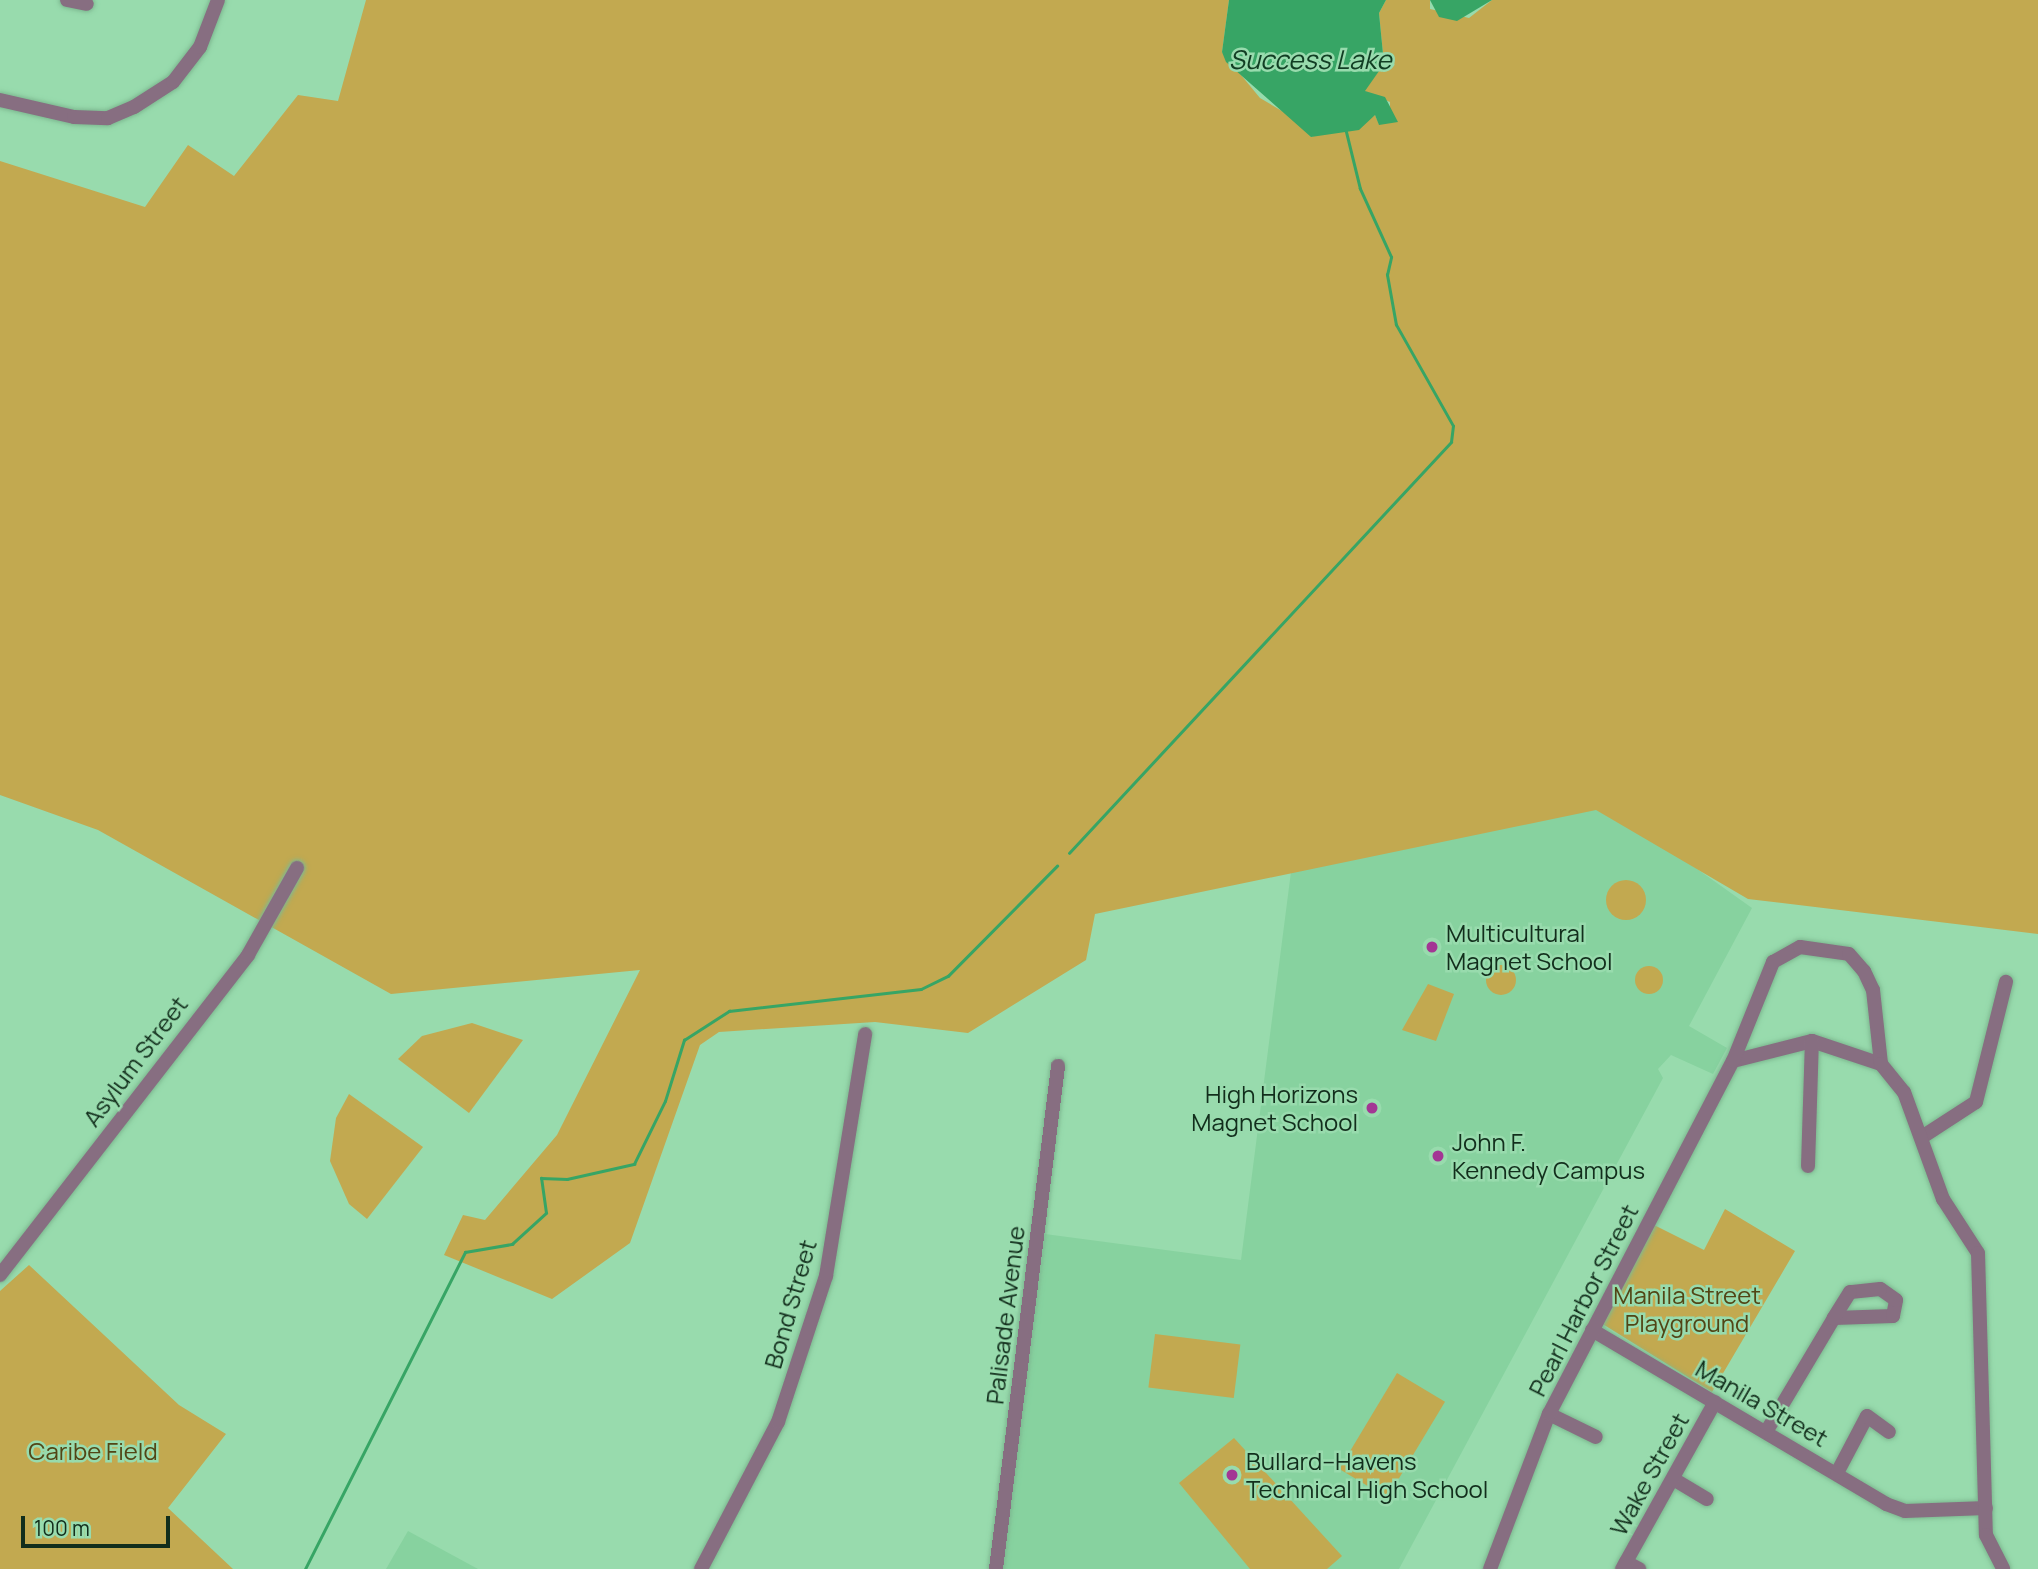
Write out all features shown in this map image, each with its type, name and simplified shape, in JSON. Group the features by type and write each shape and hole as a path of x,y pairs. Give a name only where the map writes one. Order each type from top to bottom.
{"street":[{"path":"68,0 87,4"},
{"path":"0,100 74,117 108,118 134,107 180,74 200,47 218,0"},
{"name":"Asylum Street","path":"0,1275 248,955 297,868"},
{"name":"Pearl Harbor Street","path":"1490,1569 1549,1414 1733,1061 1773,962 1800,947 1849,954 1864,971 1873,990 1881,1064"},
{"path":"1922,1137 1976,1102 2006,982"},
{"name":"Bond Street","path":"701,1569 779,1422 826,1276 864,1034"},
{"path":"1733,1061 1812,1041 1881,1064 1904,1091 1943,1199 1978,1252 1986,1508 1989,1546 2003,1569"},
{"path":"1808,1166 1812,1041"},
{"name":"Palisade Avenue","path":"996,1569 1058,1066"},
{"path":"1766,1432 1834,1318"},
{"name":"Manila Street","path":"1592,1330 1905,1511 1986,1508"},
{"name":"Wake Street","path":"1624,1565 1675,1480 1715,1402"},
{"path":"1549,1414 1596,1437"},
{"name":"Manila Street","path":"1837,1473 1867,1416 1889,1432"},
{"path":"1675,1480 1707,1499"},
{"path":"1624,1565 1639,1569"}],"shaded area":[{"name":"John F. Kennedy Campus","path":"1603,802 1752,908 1689,1026 1727,1048 1713,1074 1671,1055 1658,1069 1663,1078 1399,1569 1002,1569 1045,1234 1241,1260 1292,864"},
{"path":"408,1531 478,1569 386,1569"}],"green space":[{"path":"366,0 1229,0 1222,52 1260,98 1299,121 1311,137 1375,115 1379,124 1390,113 1390,102 1364,91 1384,64 1379,13 1386,0 1430,0 1430,9 1469,18 1492,0 2038,0 2038,934 1748,899 1596,810 1095,914 1086,960 968,1033 875,1022 719,1032 700,1045 630,1243 552,1299 444,1255 463,1215 485,1220 557,1135 640,970 391,994 98,830 0,795 0,161 145,207 188,145 234,176 298,95 338,101"},
{"path":"1626,880 1640,886 1646,900 1640,914 1626,920 1612,914 1606,900 1612,886"},
{"path":"1501,965 1512,969 1516,980 1512,991 1501,995 1490,991 1486,980 1490,969"},
{"path":"1649,966 1659,970 1663,980 1659,990 1649,994 1639,990 1635,980 1639,970"},
{"path":"1428,984 1454,994 1436,1041 1402,1030"},
{"path":"472,1023 523,1040 469,1113 398,1059 422,1036"},
{"path":"349,1094 423,1147 367,1219 349,1204 330,1161 336,1118"},
{"name":"Manila Street Playground","path":"1725,1209 1795,1251 1712,1392 1601,1323 1652,1224 1704,1250"},
{"name":"Caribe Field","path":"29,1265 179,1405 226,1434 168,1508 233,1569 0,1569 0,1291"},
{"path":"1155,1334 1240,1344 1234,1398 1148,1388"},
{"path":"1397,1373 1445,1402 1387,1498 1339,1469"},
{"path":"1234,1438 1342,1556 1327,1569 1250,1569 1179,1483"}],"water":[{"name":"Success Lake","path":"1229,0 1386,0 1379,13 1384,64 1365,91 1385,97 1398,122 1379,125 1375,115 1359,130 1311,137 1226,62 1222,52"},
{"name":"Success Lake","path":"1430,0 1492,0 1457,21 1439,17"}],"waterway":[{"path":"1069,853 1451,442 1453,426 1396,325 1387,275 1391,257 1360,189 1346,132"},
{"path":"305,1569 465,1252 512,1244 546,1213 541,1178 567,1179 634,1164 665,1101 684,1040 729,1011 921,989 948,976 1057,866"}],"place":[{"name":"Multicultural Magnet School","path":"1432,947"},
{"name":"High Horizons Magnet School","path":"1372,1108"},
{"name":"John F. Kennedy Campus","path":"1438,1156"},
{"name":"Bullard–Havens Technical High School","path":"1232,1475"}]}
